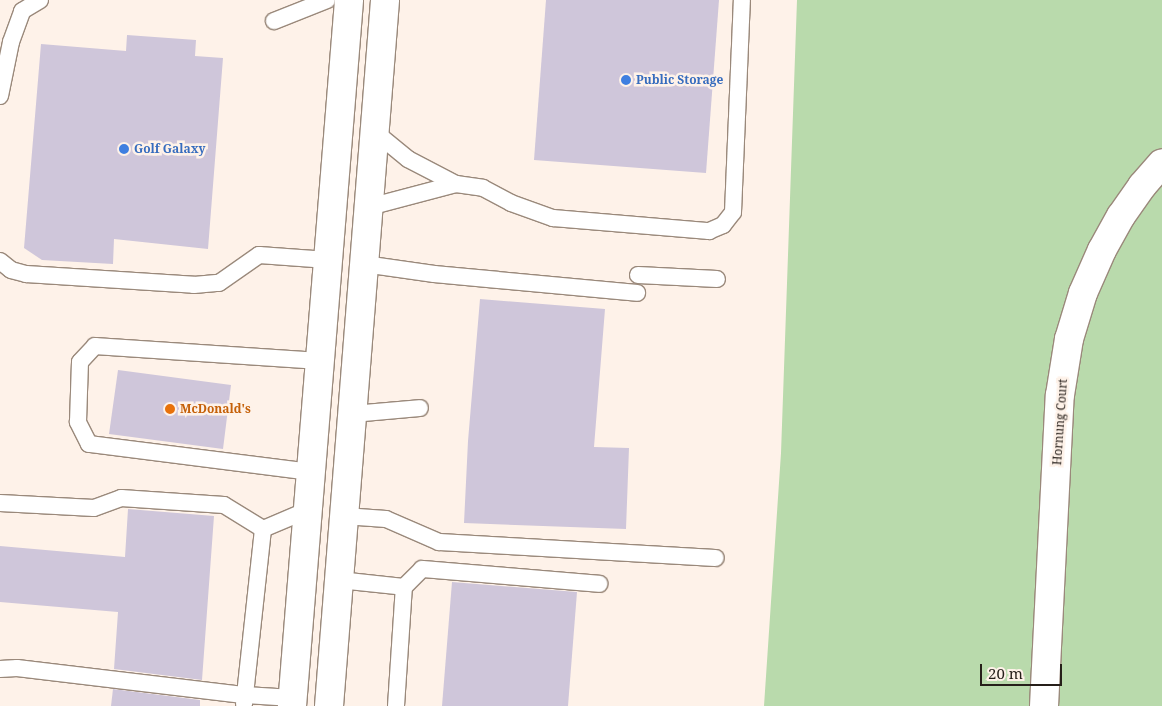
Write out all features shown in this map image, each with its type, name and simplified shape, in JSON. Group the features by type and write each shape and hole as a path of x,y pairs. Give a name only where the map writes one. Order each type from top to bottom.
{"main road":[{"path":"292,702 349,0"},
{"path":"330,706 385,0"},
{"name":"Hornung Court","path":"1044,706 1060,395 1070,339 1083,293 1102,250 1136,194 1162,164"}],"lane":[{"path":"0,96 11,42 22,11 40,0"},
{"path":"274,21 327,0"},
{"path":"375,132 408,159 456,184 483,188 511,203 553,218 709,231 723,225 733,212 742,0"},
{"path":"369,207 456,184"},
{"path":"0,261 11,270 26,274 194,285 220,283 259,255 328,260"},
{"path":"364,264 434,274 637,293"},
{"path":"638,275 717,279"},
{"path":"311,472 89,444 78,422 80,362 95,346 319,361"},
{"path":"352,414 420,408"},
{"path":"0,503 94,508 121,498 224,505 263,528"},
{"path":"263,528 308,510"},
{"path":"344,516 386,519 439,542 716,558"},
{"path":"244,701 263,528"},
{"path":"396,706 404,587 422,569 599,584"},
{"path":"339,580 404,587"},
{"path":"0,669 17,668 244,701 292,702"}],"green space":[{"path":"797,0 1162,0 1162,706 764,706 781,453"}],"building":[{"name":"Public Storage","path":"546,0 719,0 706,173 534,160"},
{"name":"Golf Galaxy","path":"127,35 196,40 195,56 223,58 208,249 114,239 113,264 42,260 24,248 41,44 126,51"},
{"path":"480,299 605,309 594,447 629,448 626,529 464,523 468,441"},
{"name":"McDonald's","path":"118,370 231,385 223,449 109,434"},
{"path":"128,509 214,516 202,680 114,669 118,612 0,602 0,546 125,557"},
{"path":"452,582 577,592 568,706 442,706"},
{"path":"113,689 200,700 200,706 111,706"}],"place":[{"name":"Public Storage","path":"626,80"},
{"name":"Golf Galaxy","path":"124,149"},
{"name":"McDonald's","path":"170,409"}]}
